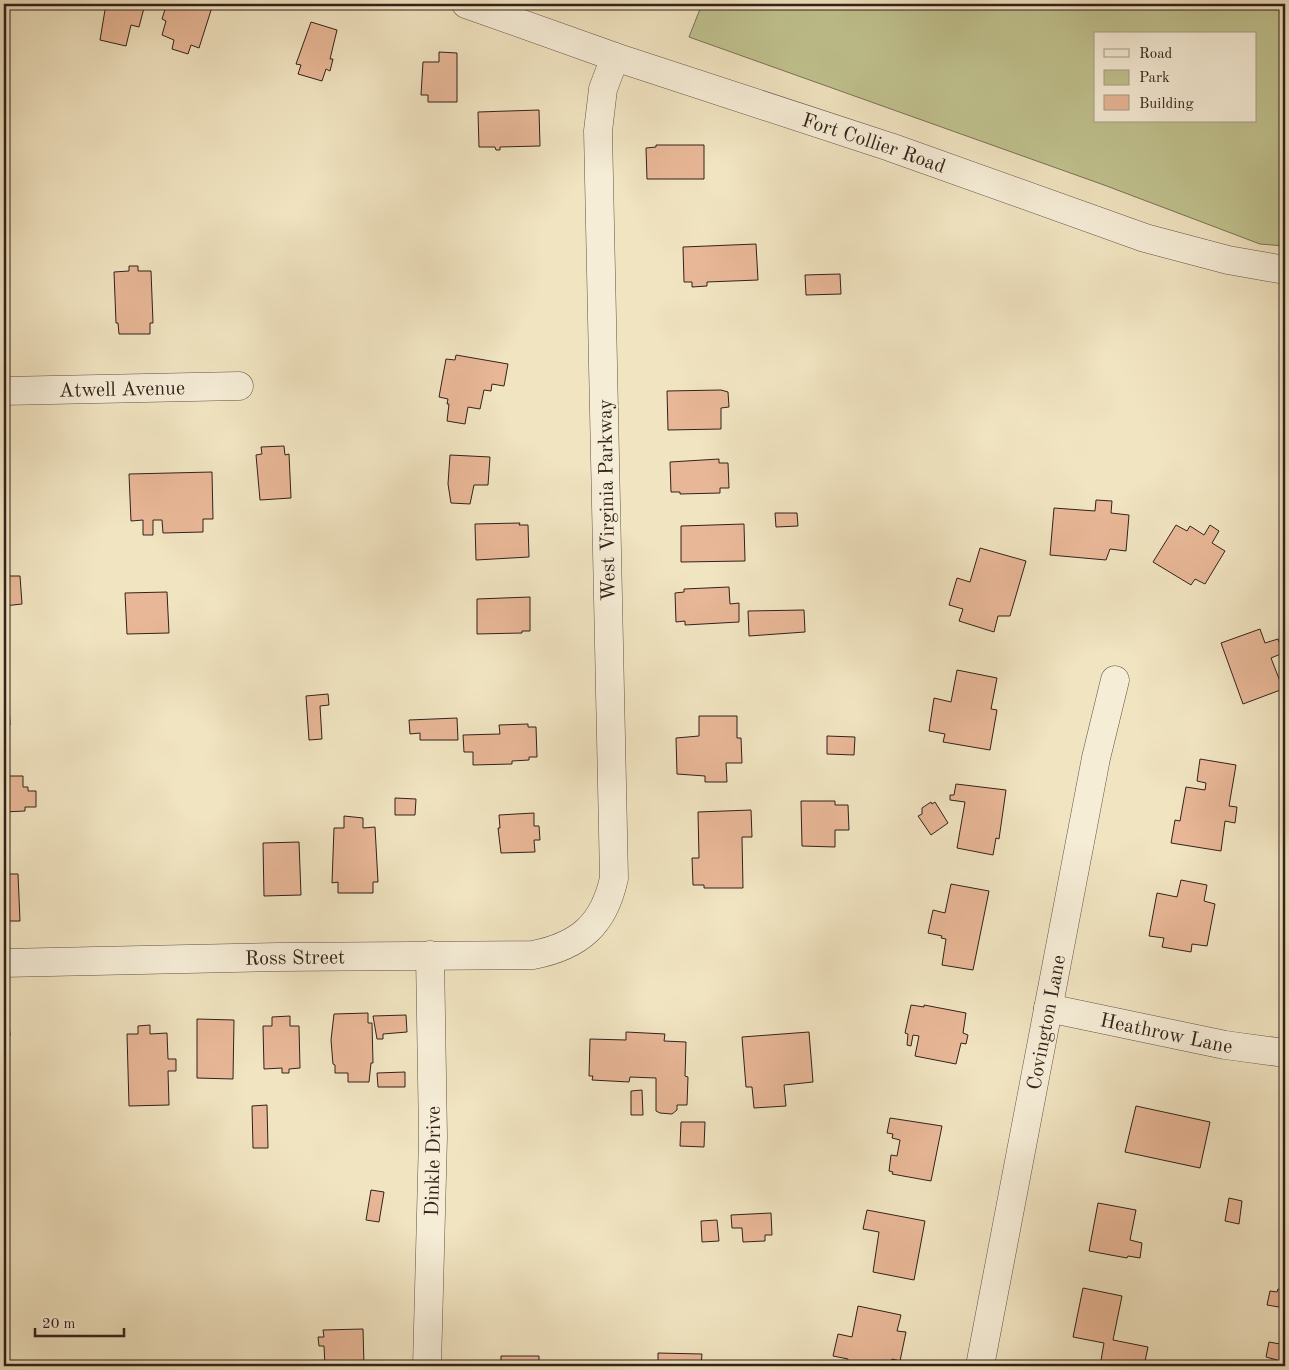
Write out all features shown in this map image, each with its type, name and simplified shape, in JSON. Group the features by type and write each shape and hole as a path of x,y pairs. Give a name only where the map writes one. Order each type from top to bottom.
{"street":[{"name":"Fort Collier Road","path":"466,4 614,57 890,147 1144,238 1228,260 1285,270"},
{"name":"West Virginia Parkway","path":"582,936 601,914 610,897 614,878 598,131 603,89 614,57"},
{"name":"Atwell Avenue","path":"4,391 239,386"},
{"name":"Covington Lane","path":"980,1366 1096,758 1115,680"},
{"name":"Ross Street","path":"4,963 533,954 557,950 582,936"},
{"name":"Dinkle Drive","path":"427,1366 433,1137 430,955"},
{"name":"Heathrow Lane","path":"1048,1008 1225,1044 1285,1053"}],"green space":[{"path":"702,4 1285,4 1285,246 1260,244 1104,185 689,37"}],"building":[{"path":"106,4 145,4 139,27 131,25 126,46 100,40"},
{"path":"172,4 213,4 199,48 191,45 188,54 172,49 174,40 162,35 166,21 162,19 166,6 170,8"},
{"path":"311,22 337,30 330,59 333,59 330,71 326,69 322,81 298,74 301,65 296,64"},
{"path":"439,52 457,53 457,102 428,102 428,95 421,95 423,62 439,62"},
{"path":"539,110 540,146 500,147 500,150 496,150 495,147 479,147 478,112"},
{"path":"656,145 704,145 704,179 647,179 646,148 656,147"},
{"path":"756,244 758,280 707,282 707,286 692,287 692,282 684,282 683,247"},
{"path":"129,266 138,266 138,271 151,271 153,323 150,323 150,334 119,334 118,323 116,323 114,272 129,271"},
{"path":"840,274 841,294 806,295 805,275"},
{"path":"456,355 508,364 504,386 492,384 491,391 484,390 480,409 468,407 465,424 447,421 448,399 439,397 446,359 455,360"},
{"path":"721,390 728,392 729,407 721,408 721,429 668,430 667,391"},
{"path":"284,446 285,455 289,454 291,498 260,500 256,455 262,454 261,447"},
{"path":"450,455 490,457 488,485 474,485 470,504 451,503 448,484"},
{"path":"719,459 719,463 728,463 729,488 720,488 720,493 680,494 680,492 671,492 670,462"},
{"path":"212,472 213,519 203,519 203,532 163,533 162,520 153,520 153,535 143,535 143,520 131,521 129,474"},
{"path":"1096,500 1112,501 1111,513 1129,515 1126,551 1110,549 1106,560 1050,555 1054,508 1095,511"},
{"path":"775,513 797,513 798,526 776,527"},
{"path":"520,523 519,525 528,525 529,557 476,560 475,524"},
{"path":"744,524 745,561 681,562 681,526"},
{"path":"1176,525 1187,531 1190,526 1204,535 1210,525 1219,531 1212,543 1225,551 1205,584 1195,579 1191,585 1153,562"},
{"path":"980,548 1026,561 1010,616 998,616 994,632 959,621 963,609 949,605 957,578 970,582"},
{"path":"4,574 20,576 22,604 4,606"},
{"path":"729,587 730,604 739,603 739,622 685,625 685,621 676,622 675,593 684,592 684,589"},
{"path":"167,592 169,633 127,634 125,593"},
{"path":"530,597 530,631 522,631 522,633 477,634 477,599"},
{"path":"804,610 805,632 749,636 748,611"},
{"path":"1260,629 1265,643 1278,639 1283,653 1271,658 1283,689 1243,704 1221,643"},
{"path":"957,670 997,678 991,709 997,710 990,750 943,742 945,734 929,731 934,698 951,702"},
{"path":"4,684 8,684 10,725 4,725"},
{"path":"328,694 329,705 320,706 322,739 309,740 306,696"},
{"path":"699,716 737,716 737,738 741,738 742,763 726,763 727,782 705,782 705,776 677,774 676,738 699,736"},
{"path":"457,718 458,740 420,740 420,733 410,734 409,720"},
{"path":"528,724 528,727 536,727 537,757 529,757 529,760 512,761 512,764 473,765 473,752 464,752 463,735 500,734 499,725"},
{"path":"827,736 855,737 854,755 827,754"},
{"path":"1200,759 1236,765 1229,806 1237,807 1235,823 1225,821 1221,851 1171,843 1175,820 1180,821 1186,787 1205,790 1206,783 1197,781"},
{"path":"4,776 23,776 23,787 28,787 28,791 36,791 36,807 25,807 25,811 4,812"},
{"path":"956,784 1006,790 999,839 996,838 993,855 957,848 965,802 950,800 950,795 954,795"},
{"path":"395,798 416,799 415,815 395,815"},
{"path":"801,801 835,801 835,805 848,805 849,830 835,830 835,847 802,846"},
{"path":"931,802 932,804 935,802 948,823 931,835 918,816 922,814 922,808"},
{"path":"751,810 752,837 742,837 743,888 704,888 704,885 693,885 692,858 699,858 698,812"},
{"path":"534,813 534,826 539,826 540,840 534,840 535,852 501,853 498,828 500,828 499,815"},
{"path":"344,816 363,818 363,828 375,827 378,882 373,882 373,893 338,893 338,882 332,883 334,828 344,828"},
{"path":"299,842 301,895 264,896 263,843"},
{"path":"4,874 18,874 20,921 4,921"},
{"path":"1181,880 1207,885 1204,901 1215,904 1207,946 1192,944 1191,952 1162,947 1164,938 1149,936 1157,893 1177,897"},
{"path":"951,884 989,891 973,970 942,965 946,939 941,938 942,936 928,933 933,910 945,913"},
{"path":"911,1005 924,1007 924,1005 966,1013 963,1033 968,1035 966,1044 961,1043 956,1064 915,1056 919,1036 913,1035 911,1046 907,1045 908,1034 905,1033"},
{"path":"368,1013 368,1023 372,1023 373,1063 371,1063 369,1082 348,1082 348,1073 335,1073 335,1065 333,1064 331,1040 334,1014"},
{"path":"406,1015 407,1032 383,1034 383,1039 377,1039 373,1016"},
{"path":"290,1016 290,1026 299,1026 300,1068 289,1069 289,1073 282,1073 282,1068 264,1069 263,1026 272,1026 272,1017"},
{"path":"197,1019 234,1020 233,1079 197,1078"},
{"path":"4,1022 9,1022 10,1036 7,1035 9,1081 4,1081"},
{"path":"150,1025 150,1034 167,1033 168,1059 176,1059 176,1071 168,1071 169,1105 129,1106 127,1034 138,1034 138,1026"},
{"path":"626,1032 665,1034 664,1041 686,1042 685,1076 688,1077 687,1105 677,1105 677,1110 672,1114 656,1111 656,1078 630,1077 629,1082 592,1080 593,1076 589,1076 590,1039 626,1040"},
{"path":"809,1032 813,1082 784,1085 786,1106 754,1108 752,1087 746,1087 742,1037"},
{"path":"405,1072 405,1087 378,1087 377,1073"},
{"path":"642,1090 643,1115 631,1115 631,1091"},
{"path":"267,1105 268,1148 253,1148 252,1106"},
{"path":"1136,1106 1210,1122 1200,1168 1125,1152"},
{"path":"890,1118 942,1126 931,1181 892,1174 893,1172 889,1171 891,1155 897,1156 900,1140 892,1138 893,1134 887,1133"},
{"path":"681,1122 705,1122 704,1147 680,1146"},
{"path":"371,1190 384,1192 379,1222 366,1220"},
{"path":"1229,1198 1242,1201 1239,1224 1225,1221"},
{"path":"1098,1203 1136,1210 1130,1240 1142,1243 1140,1258 1128,1256 1127,1258 1089,1251"},
{"path":"867,1210 925,1221 914,1280 873,1272 879,1232 863,1229"},
{"path":"771,1213 772,1235 765,1235 765,1241 743,1242 742,1228 732,1228 731,1215"},
{"path":"717,1220 719,1241 702,1242 701,1221"},
{"path":"1083,1288 1122,1296 1113,1340 1148,1347 1144,1366 1100,1366 1104,1343 1073,1337"},
{"path":"1278,1289 1285,1290 1285,1308 1267,1305 1270,1291 1277,1292"},
{"path":"858,1306 901,1315 897,1331 906,1332 900,1361 892,1359 891,1366 846,1366 848,1359 833,1356 838,1334 852,1337"},
{"path":"363,1329 364,1366 325,1366 324,1346 319,1346 318,1337 324,1337 323,1330"},
{"path":"1281,1340 1285,1341 1285,1366 1276,1366 1277,1360 1266,1357 1269,1342 1280,1344"},
{"path":"658,1353 702,1354 701,1366 658,1366"},
{"path":"501,1356 539,1356 539,1366 501,1366"}]}
